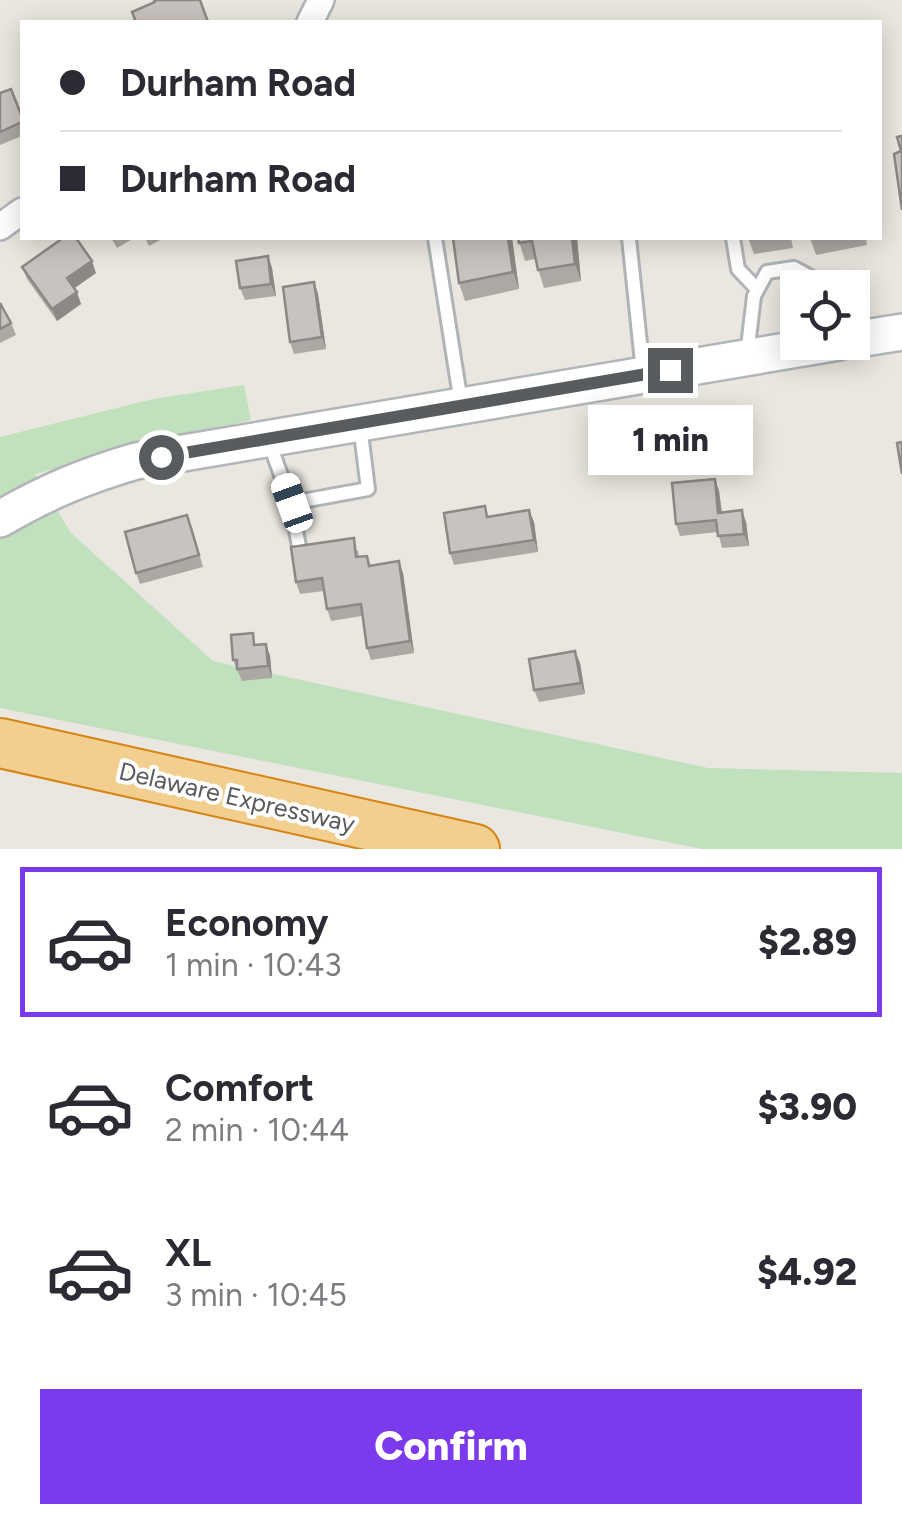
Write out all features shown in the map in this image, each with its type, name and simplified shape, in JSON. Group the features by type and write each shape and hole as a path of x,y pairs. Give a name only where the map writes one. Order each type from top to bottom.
{"highway":[{"name":"Delaware Expressway","path":"0,743 476,849"}],"main road":[{"path":"870,337 902,332"},
{"path":"0,519 82,476 136,462 780,352"}],"lane":[{"path":"435,240 462,405"},
{"path":"629,240 643,375"},
{"path":"733,240 738,269 757,289"},
{"path":"746,358 757,289 767,272 780,270"},
{"path":"292,503 368,489 360,422"},
{"path":"267,437 292,503 300,552"}],"green space":[{"path":"244,385 251,420 35,474 71,533 213,661 708,768 902,773 902,849 702,849 0,708 0,437 153,399"}],"building":[{"path":"200,0 207,20 135,20 132,12 155,2"},
{"path":"11,89 20,123 0,132 0,93"},
{"path":"902,136 902,210 894,154 901,151 897,137"},
{"path":"60,240 77,240 92,261 67,278 77,292 52,309 22,267"},
{"path":"453,240 508,240 513,272 459,283"},
{"path":"518,240 572,240 575,264 538,270 532,241"},
{"path":"268,256 271,284 240,288 236,261"},
{"path":"314,282 322,337 290,342 283,287"},
{"path":"0,303 11,323 0,329"},
{"path":"902,442 902,474 897,443"},
{"path":"715,479 718,513 742,510 744,534 718,536 716,520 676,524 672,483"},
{"path":"485,506 487,517 529,510 534,540 450,553 444,513"},
{"path":"187,515 199,555 136,573 125,532"},
{"path":"354,538 356,557 367,556 369,566 399,561 410,641 367,648 361,604 327,609 322,578 296,582 291,547"},
{"path":"253,633 254,645 266,644 268,666 237,669 231,635"},
{"path":"575,651 581,683 534,690 529,659"}],"route":[{"path":"161,457 670,370"}]}
